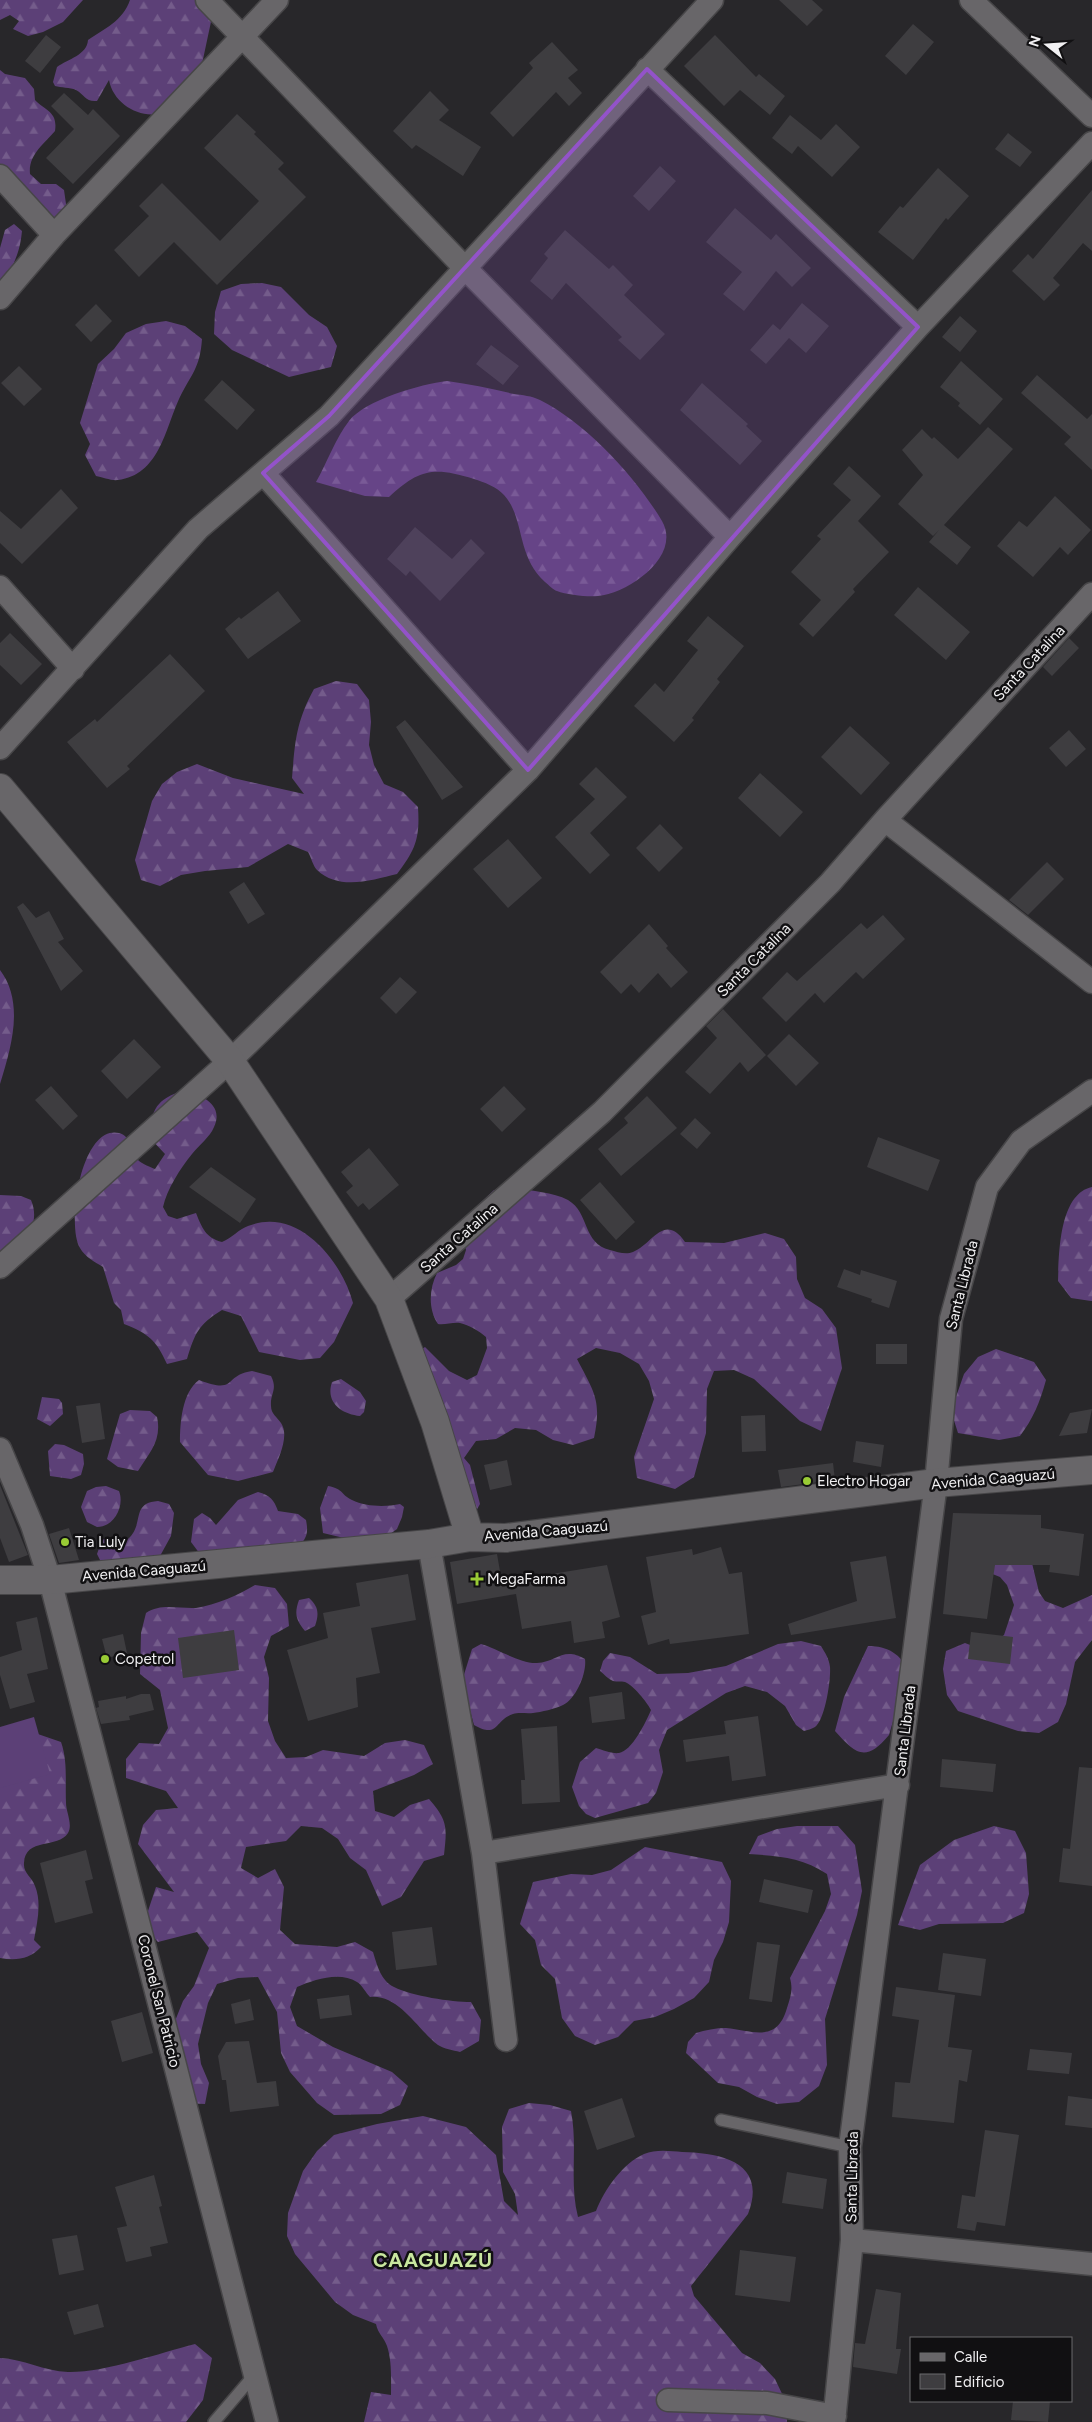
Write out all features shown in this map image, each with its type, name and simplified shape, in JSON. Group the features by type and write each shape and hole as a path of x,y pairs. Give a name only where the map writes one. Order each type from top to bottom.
{"street":[{"path":"207,0 245,37 465,268 730,537"},
{"path":"0,298 54,235 245,37 277,0"},
{"path":"0,748 198,529 330,416 712,0"},
{"path":"971,0 1092,116"},
{"path":"647,69 918,327"},
{"path":"0,1267 230,1061 528,770 730,537 918,327 1092,143"},
{"path":"0,176 54,235"},
{"path":"263,473 528,770"},
{"path":"0,587 73,669"},
{"name":"Santa Catalina","path":"390,1299 602,1112 830,883 884,820 1092,594"},
{"path":"0,788 230,1061 390,1299 435,1422 470,1537"},
{"path":"884,820 1092,982"},
{"name":"Santa Librada","path":"834,2419 852,2240 850,2147 936,1483 951,1319 987,1187 1021,1141 1092,1091"},
{"name":"Coronel San Patricio","path":"0,1449 28,1516 50,1580 267,2422"},
{"name":"Avenida Caaguazú","path":"0,1580 50,1580 429,1544 470,1537 506,1538 936,1483 1092,1470"},
{"path":"429,1544 483,1854 506,2040"},
{"path":"483,1854 898,1785"},
{"path":"852,2240 1092,2264"},
{"path":"668,2400 767,2403 834,2419"}],"lane":[{"path":"721,2120 850,2147"},
{"path":"214,2422 255,2374"}],"highlighted area":[{"path":"647,69 918,327 528,770 263,473 329,416"}],"green space":[{"path":"0,0 83,0 63,22 43,32 28,36 13,29 19,21 10,15 0,20"},
{"path":"130,0 204,0 212,17 202,64 157,114 141,113 127,106 115,95 109,80 97,101 87,99 74,89 55,86 53,82 57,67 81,53 88,40 123,14"},
{"path":"0,70 5,74 25,78 34,89 35,100 50,112 55,119 55,131 34,155 30,174 41,184 56,184 64,190 67,211 58,225 0,181"},
{"path":"14,224 22,231 19,247 12,268 0,288 0,248 5,230"},
{"path":"262,283 281,287 309,315 327,327 337,346 331,367 289,377 232,350 214,334 215,312 221,291 241,284"},
{"path":"166,321 185,326 202,339 199,358 194,371 179,399 159,449 143,470 132,476 116,480 96,476 85,455 90,444 80,423 98,364 114,349 126,333 146,324"},
{"path":"447,381 537,399 575,422 624,469 662,521 666,534 665,547 659,559 637,580 624,588 598,596 572,595 552,589 536,572 529,561 511,504 501,492 486,483 449,473 428,473 410,480 389,497 365,496 316,482 339,435 357,413 367,406 394,394"},
{"path":"336,681 357,684 369,700 371,722 369,745 374,765 384,784 403,792 418,807 418,827 413,850 397,874 367,881 345,882 335,880 317,870 308,852 288,844 248,867 181,875 160,886 141,880 135,860 152,801 162,784 177,772 197,764 233,778 304,794 292,778 300,722 314,689"},
{"path":"0,970 8,983 12,997 14,1026 0,1084"},
{"path":"179,1092 194,1094 208,1101 216,1112 216,1119 210,1134 192,1154 174,1179 163,1207 168,1216 177,1219 196,1213 205,1232 212,1238 222,1242 245,1227 266,1222 284,1224 300,1230 315,1241 339,1270 353,1303 334,1342 320,1358 300,1360 259,1352 241,1316 222,1310 198,1330 187,1359 167,1364 151,1339 140,1331 124,1324 121,1310 114,1303 103,1267 87,1257 80,1248 76,1236 76,1200 86,1160 95,1144 106,1134 119,1133 129,1141 133,1153 138,1160 155,1169 165,1154 150,1138 153,1115 164,1099"},
{"path":"1092,1187 1091,1301 1071,1298 1058,1281 1060,1241 1067,1213 1073,1201 1081,1192"},
{"path":"516,1188 549,1193 568,1200 580,1212 590,1235 595,1241 610,1250 622,1253 633,1252 664,1230 671,1230 678,1234 685,1242 724,1243 765,1233 784,1239 796,1257 797,1279 805,1298 822,1309 836,1328 842,1368 821,1431 800,1421 754,1379 734,1370 714,1371 707,1389 706,1433 694,1477 675,1489 637,1478 634,1457 654,1399 649,1381 639,1364 620,1353 596,1348 577,1359 592,1388 597,1405 594,1438 573,1445 553,1440 536,1430 515,1428 496,1439 476,1441 464,1458 470,1465 480,1504 475,1513 416,1353 425,1347 449,1371 467,1380 477,1375 487,1348 486,1337 474,1328 460,1323 438,1324 432,1312 432,1286 437,1273 456,1265 463,1259 466,1250 464,1240 473,1210 494,1190"},
{"path":"0,1195 21,1196 31,1200 34,1220 21,1244 0,1265"},
{"path":"996,1349 1034,1362 1046,1380 1036,1410 1020,1436 999,1440 958,1433 951,1411 964,1374 978,1357"},
{"path":"252,1371 271,1376 274,1388 271,1409 283,1428 284,1441 273,1472 238,1481 208,1475 180,1442 183,1408 189,1392 199,1380 211,1384 225,1385 237,1376"},
{"path":"341,1379 360,1392 366,1401 364,1412 360,1416 341,1410 333,1401 330,1389 332,1382"},
{"path":"42,1397 59,1399 62,1403 63,1414 50,1426 37,1419"},
{"path":"130,1410 150,1411 157,1417 158,1432 154,1445 138,1471 118,1467 107,1459 120,1414"},
{"path":"55,1444 64,1445 83,1454 84,1464 81,1475 71,1479 50,1476 48,1451"},
{"path":"106,1486 119,1491 119,1509 113,1520 97,1527 87,1522 81,1507 87,1491 96,1487"},
{"path":"328,1486 340,1490 348,1498 363,1504 389,1506 400,1504 404,1507 397,1529 386,1537 365,1543 323,1533 320,1508"},
{"path":"258,1492 271,1498 278,1511 298,1514 306,1520 307,1533 302,1543 295,1549 203,1558 191,1542 194,1519 202,1513 216,1525 238,1500"},
{"path":"158,1501 169,1504 174,1513 171,1536 160,1556 105,1570 97,1554 102,1540 107,1538 118,1541 128,1539 136,1527 144,1506"},
{"path":"1031,1559 1039,1592 1045,1601 1063,1608 1092,1595 1092,1640 1075,1662 1066,1704 1058,1722 1039,1733 1018,1731 958,1711 947,1695 943,1669 946,1651 965,1643 983,1650 1004,1635 1014,1605 1007,1585 1000,1577 990,1573 985,1564"},
{"path":"255,1585 275,1588 287,1604 289,1626 271,1636 264,1657 269,1678 268,1721 275,1741 286,1758 306,1757 323,1750 364,1756 385,1743 405,1740 424,1745 433,1764 414,1775 373,1791 375,1811 394,1817 410,1805 429,1799 440,1813 445,1825 444,1855 424,1861 401,1897 382,1906 366,1870 350,1858 338,1839 322,1828 301,1826 286,1841 246,1847 241,1868 258,1878 275,1869 284,1887 280,1930 295,1944 337,1947 355,1942 373,1952 383,1977 394,1987 432,1998 471,2002 481,2020 479,2041 460,2052 438,2045 399,2007 390,2001 370,1997 359,1983 350,1979 342,1977 327,1978 297,1987 290,2007 297,2026 333,2047 392,2072 408,2086 400,2105 381,2114 334,2115 317,2103 290,2072 281,2053 277,2012 258,1977 238,1978 217,1984 208,2003 198,2044 201,2064 209,2083 205,2104 185,2103 175,2021 183,2001 194,1986 209,1948 197,1932 158,1942 143,1926 156,1887 174,1892 138,1844 143,1825 156,1810 178,1808 166,1791 126,1778 126,1759 139,1743 159,1744 168,1728 160,1690 140,1674 141,1633 146,1613 152,1610 164,1607 204,1607 227,1599"},
{"path":"309,1598 316,1608 317,1618 315,1626 305,1631 296,1613 299,1600"},
{"path":"801,1641 821,1646 829,1664 830,1673 827,1699 819,1723 815,1727 804,1731 796,1725 785,1706 767,1692 745,1686 726,1693 667,1730 659,1750 663,1772 656,1793 648,1803 595,1818 586,1814 579,1806 572,1787 580,1762 596,1748 613,1753 624,1751 634,1742 651,1710 640,1694 632,1687 624,1682 613,1681 600,1671 603,1661 610,1653 630,1657 657,1674 688,1673 726,1666 778,1644"},
{"path":"481,1644 531,1663 544,1662 565,1654 577,1655 585,1659 580,1685 568,1702 563,1705 540,1712 513,1714 502,1720 492,1729 482,1729 474,1725 462,1681 472,1649"},
{"path":"868,1646 875,1646 893,1652 902,1661 907,1673 889,1735 873,1750 860,1752 848,1745 835,1731 844,1697"},
{"path":"34,1717 50,1774 0,1788 0,1727"},
{"path":"32,1732 61,1742 65,1765 66,1803 70,1826 68,1833 63,1838 36,1846 26,1855 25,1870 34,1883 38,1899 34,1940 41,1947 27,1957 6,1959 0,1958 0,1736"},
{"path":"797,1826 838,1826 855,1845 862,1891 857,1915 825,2019 827,2065 819,2086 799,2102 777,2104 757,2097 739,2087 718,2083 686,2053 688,2042 696,2033 726,2028 763,2032 771,2030 783,2019 790,1996 790,1978 825,1911 831,1894 827,1874 818,1868 799,1861 749,1854 758,1836 777,1829"},
{"path":"994,1826 1015,1831 1026,1853 1029,1894 1024,1913 1003,1923 939,1924 920,1930 898,1925 920,1865 954,1840"},
{"path":"645,1847 722,1862 731,1881 729,1922 723,1942 714,1960 709,1982 694,1998 655,2017 634,2021 618,2037 595,2045 575,2036 562,2018 555,1979 541,1965 535,1940 520,1924 533,1882 571,1874 592,1875 611,1870"},
{"path":"529,2103 550,2105 571,2111 574,2138 574,2191 578,2217 596,2211 609,2186 622,2170 636,2158 649,2152 668,2151 712,2155 725,2158 737,2164 746,2172 752,2183 753,2196 748,2214 691,2286 694,2296 742,2353 760,2363 775,2379 785,2400 787,2422 364,2422 371,2392 391,2395 389,2352 376,2324 353,2315 335,2302 295,2254 287,2236 288,2213 303,2171 317,2151 334,2135 377,2124 423,2116 466,2127 496,2155 504,2201 518,2215 515,2194 503,2172 502,2127 509,2109"},
{"path":"195,2344 212,2358 203,2400 186,2422 0,2422 0,2358 17,2360 59,2371 82,2371 132,2362"}],"building":[{"path":"779,0 812,0 823,10 807,26"},
{"path":"913,24 934,42 906,75 885,56"},
{"path":"46,35 61,47 40,73 25,61"},
{"path":"715,35 756,77 759,74 785,96 770,115 740,90 724,106 684,66"},
{"path":"552,42 578,70 568,78 582,93 569,106 556,92 513,137 490,113 533,68 529,63"},
{"path":"430,91 449,110 439,120 481,147 463,176 416,145 412,149 393,131"},
{"path":"64,93 88,115 93,109 120,136 73,184 46,158 74,129 51,106"},
{"path":"237,114 256,132 254,134 284,163 278,169 306,197 217,285 174,242 139,277 114,250 149,216 139,206 162,183 220,241 259,201 204,148"},
{"path":"790,115 821,140 836,124 860,147 832,177 798,146 792,154 772,138"},
{"path":"1008,133 1032,152 1020,167 995,149"},
{"path":"660,166 676,181 649,211 633,196"},
{"path":"938,168 969,196 948,220 946,218 913,260 878,232 900,206 903,208"},
{"path":"1092,190 1092,251 1083,243 1053,278 1060,285 1044,301 1012,271 1028,254 1033,259"},
{"path":"735,208 771,240 776,234 811,268 792,287 776,271 744,311 723,294 742,272 706,242"},
{"path":"565,230 609,269 613,265 633,285 624,295 665,334 640,360 618,340 622,337 566,283 552,300 530,281 548,258 544,254"},
{"path":"802,303 829,326 806,353 789,338 766,364 750,350 773,324 780,330"},
{"path":"96,304 112,321 91,342 75,325"},
{"path":"960,316 977,331 960,352 942,337"},
{"path":"491,345 519,366 503,385 476,364"},
{"path":"961,361 1003,399 980,425 958,406 960,403 940,387"},
{"path":"19,366 42,389 24,406 1,383"},
{"path":"1037,375 1087,419 1092,414 1092,470 1064,444 1071,437 1021,393"},
{"path":"222,380 255,410 237,430 204,400"},
{"path":"702,383 748,424 746,426 762,441 740,465 680,410"},
{"path":"988,427 1013,449 944,525 971,547 957,565 929,542 939,530 933,536 898,504 923,475 902,450 922,429 932,439 934,437 958,459"},
{"path":"849,466 881,496 858,521 889,552 853,589 855,592 813,637 799,624 821,600 791,572 821,539 817,536 851,500 833,484"},
{"path":"61,489 78,508 22,564 0,543 0,511 21,529"},
{"path":"1055,496 1091,530 1068,555 1060,547 1033,577 997,546 1019,521 1027,527"},
{"path":"415,527 452,559 471,539 485,553 440,601 410,571 406,576 387,559"},
{"path":"918,587 970,632 946,660 894,615"},
{"path":"278,591 301,621 248,659 225,629 239,617 241,619"},
{"path":"708,616 744,646 717,679 720,682 692,718 694,720 674,742 634,706 655,683 664,692 698,650 687,641"},
{"path":"10,633 42,664 21,685 0,665 0,643"},
{"path":"1069,638 1079,648 1052,676 1043,667"},
{"path":"170,654 205,691 127,766 130,769 107,788 67,742 95,719 97,722"},
{"path":"405,720 463,787 442,800 396,727"},
{"path":"850,726 890,763 861,795 821,757"},
{"path":"1069,730 1086,749 1066,767 1049,748"},
{"path":"596,767 627,797 590,833 610,855 590,874 555,837 595,799 579,784"},
{"path":"760,773 803,812 780,837 738,798"},
{"path":"660,824 683,848 659,872 636,848"},
{"path":"508,839 542,878 508,908 473,869"},
{"path":"1047,862 1064,879 1028,915 1009,900"},
{"path":"244,882 265,914 248,924 229,892"},
{"path":"23,903 36,918 49,911 64,939 58,942 83,971 61,991 17,907"},
{"path":"883,915 905,939 863,979 856,972 824,1003 815,993 786,1022 762,998 787,972 797,981 861,923 867,929"},
{"path":"649,924 668,946 666,948 688,972 671,988 658,973 639,993 631,984 621,994 600,972"},
{"path":"400,977 417,992 396,1014 380,998"},
{"path":"723,1009 766,1055 748,1072 740,1062 710,1094 685,1072 717,1038 706,1026"},
{"path":"789,1034 819,1063 796,1086 767,1056"},
{"path":"134,1039 161,1067 127,1099 101,1071"},
{"path":"51,1086 78,1116 63,1130 35,1100"},
{"path":"504,1086 526,1109 502,1132 480,1109"},
{"path":"647,1096 677,1128 621,1176 598,1149 628,1123 624,1118"},
{"path":"695,1118 711,1133 697,1149 680,1134"},
{"path":"878,1137 940,1160 928,1191 867,1167"},
{"path":"369,1148 399,1185 369,1210 363,1203 358,1207 346,1192 353,1186 341,1172"},
{"path":"211,1167 256,1199 240,1223 189,1187"},
{"path":"600,1182 635,1222 616,1240 580,1200"},
{"path":"844,1269 860,1275 861,1270 897,1281 889,1308 871,1302 872,1299 837,1287"},
{"path":"876,1344 907,1344 907,1364 876,1364"},
{"path":"100,1403 105,1439 82,1443 76,1406"},
{"path":"1092,1409 1087,1433 1059,1436 1070,1413"},
{"path":"765,1415 766,1451 742,1452 741,1416"},
{"path":"856,1441 884,1445 881,1467 853,1462"},
{"path":"507,1460 512,1485 490,1490 484,1465"},
{"path":"833,1463 835,1480 781,1487 778,1470"},
{"path":"0,1485 28,1555 9,1562 0,1538"},
{"path":"953,1513 1041,1515 1041,1528 1084,1534 1079,1576 1049,1572 1050,1565 995,1565 987,1619 943,1614"},
{"name":"Tia Luly","path":"69,1528 79,1560 59,1563 49,1534"},
{"path":"721,1547 729,1574 742,1572 749,1634 670,1644 669,1639 648,1645 641,1616 656,1612 646,1557 692,1549 693,1555"},
{"path":"497,1554 501,1577 526,1573 527,1578 607,1565 620,1617 602,1622 605,1638 574,1643 571,1621 522,1629 516,1594 457,1604 450,1562"},
{"path":"886,1556 896,1618 791,1635 788,1624 857,1601 850,1562"},
{"path":"408,1574 416,1620 371,1628 380,1673 356,1678 358,1707 308,1721 287,1650 328,1638 323,1613 360,1606 356,1583"},
{"path":"37,1617 48,1669 27,1674 35,1702 10,1709 0,1675 0,1657 22,1650 16,1622"},
{"path":"234,1630 239,1670 183,1678 178,1638"},
{"path":"971,1632 1013,1637 1010,1664 968,1659"},
{"path":"123,1634 127,1653 107,1658 102,1639"},
{"path":"622,1692 625,1719 592,1723 589,1697"},
{"path":"141,1694 150,1694 154,1710 129,1716 130,1720 101,1724 96,1708 99,1707 98,1701 126,1696 126,1699"},
{"path":"758,1716 766,1776 732,1781 729,1756 686,1762 683,1740 726,1734 724,1721"},
{"path":"557,1726 560,1802 522,1804 521,1780 525,1780 521,1729"},
{"path":"942,1759 996,1764 993,1792 940,1787"},
{"path":"1079,1767 1092,1768 1092,1886 1059,1882 1063,1848 1070,1849"},
{"path":"86,1850 93,1879 85,1881 93,1913 55,1923 40,1863"},
{"path":"764,1879 813,1890 808,1913 759,1902"},
{"path":"432,1927 437,1965 396,1970 392,1932"},
{"path":"757,1942 780,1945 772,2002 749,1999"},
{"path":"943,1953 986,1959 981,1996 938,1990"},
{"path":"896,1987 955,1995 948,2047 972,2050 967,2082 959,2080 954,2123 892,2117 895,2082 910,2083 919,2020 892,2016"},
{"path":"349,1995 352,2015 320,2019 317,1999"},
{"path":"250,1999 254,2020 235,2024 231,2004"},
{"path":"142,2012 153,2053 122,2062 111,2021"},
{"path":"249,2041 257,2083 276,2081 279,2106 230,2112 226,2080 222,2080 218,2056 226,2042"},
{"path":"1030,2049 1072,2053 1069,2074 1027,2070"},
{"path":"1068,2096 1092,2099 1092,2128 1065,2125"},
{"path":"622,2098 635,2137 597,2150 584,2111"},
{"path":"985,2130 1019,2135 1005,2226 977,2222 975,2231 957,2228 962,2195 975,2197"},
{"path":"787,2172 827,2179 823,2209 782,2203"},
{"path":"154,2175 162,2206 159,2207 168,2243 150,2247 152,2256 126,2262 117,2228 127,2226 115,2187"},
{"path":"77,2235 84,2270 59,2275 52,2239"},
{"path":"740,2250 796,2257 790,2302 735,2295"},
{"path":"876,2289 901,2293 896,2349 901,2349 897,2374 853,2367 855,2343 865,2344"},
{"path":"98,2304 104,2327 74,2335 67,2312"},
{"path":"1013,2402 1050,2402 1048,2422 1011,2420"}],"place":[{"name":"Electro Hogar","path":"807,1481"},
{"name":"Tia Luly","path":"65,1542"},
{"name":"MegaFarma","path":"477,1579"},
{"name":"Copetrol","path":"105,1659"}],"district":[{"name":"CAAGUAZÚ","path":"433,2260"}]}
